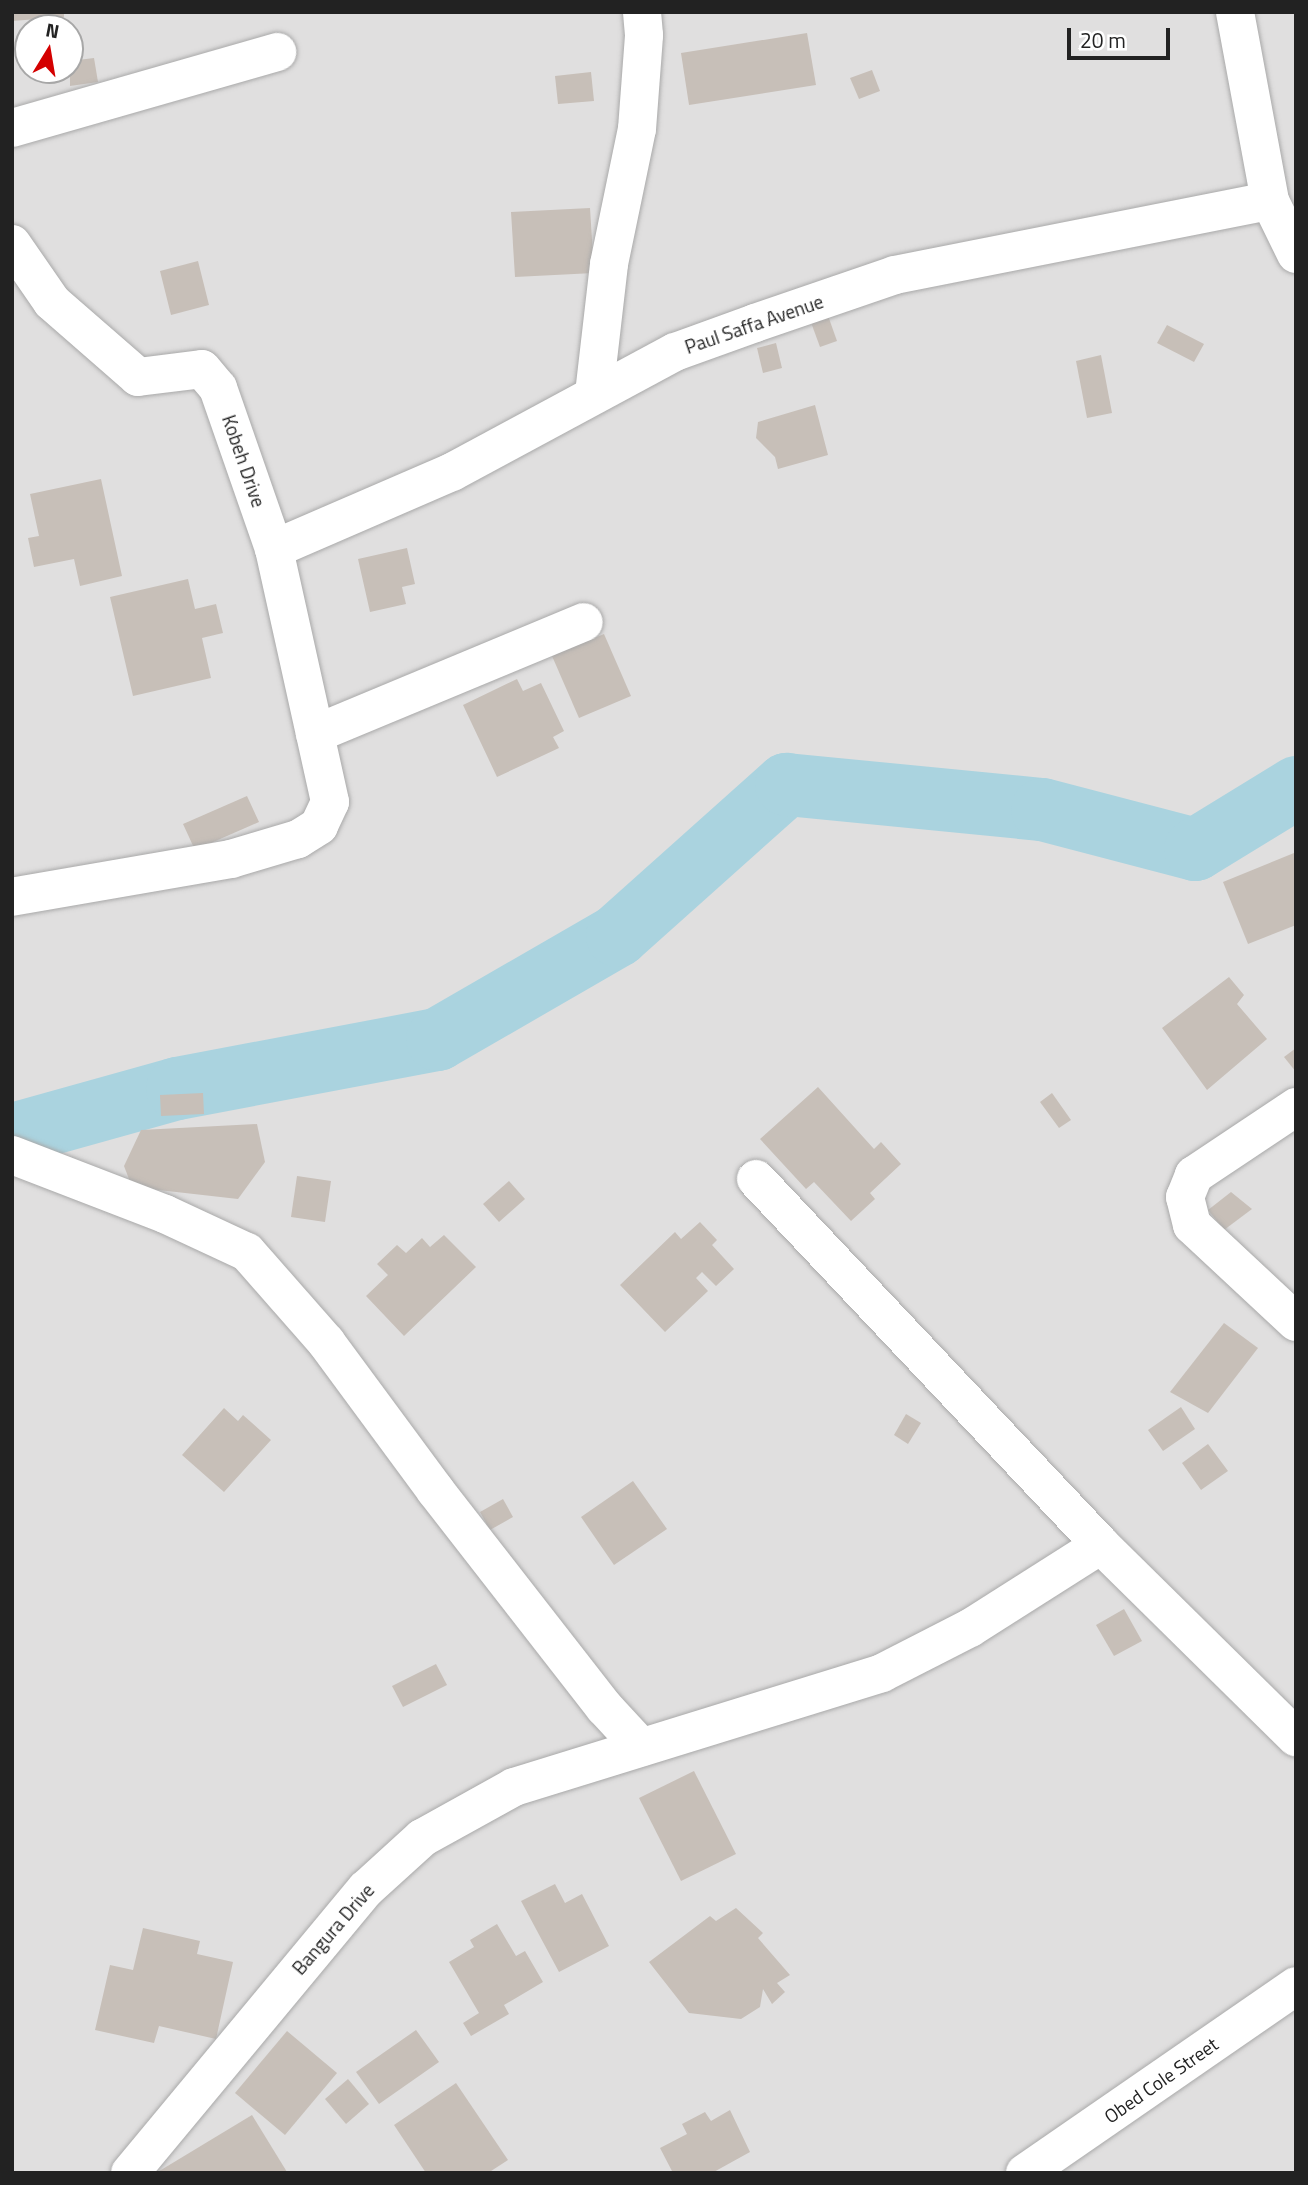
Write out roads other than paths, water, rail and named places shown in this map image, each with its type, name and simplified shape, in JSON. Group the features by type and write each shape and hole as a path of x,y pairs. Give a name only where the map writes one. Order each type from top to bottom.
{"street":[{"path":"594,394 609,264 637,129 645,35 642,12"},
{"path":"1235,12 1270,201 1296,254"},
{"path":"12,128 277,52"},
{"name":"Paul Saffa Avenue","path":"274,549 452,472 675,352 895,275 1270,201"},
{"name":"Kobeh Drive","path":"12,244 52,302 138,377 202,369 218,388 274,549 330,802 319,826 298,839 231,859 12,897"},
{"path":"315,734 584,622"},
{"path":"1296,1107 1194,1175 1185,1198 1192,1225 1296,1322"},
{"path":"14,1156 165,1214 247,1252 326,1342 512,1588 640,1747"},
{"path":"756,1178 1101,1545 1296,1737"},
{"name":"Bangura Drive","path":"130,2173 358,1898 422,1839 514,1787 882,1673 970,1628 1101,1545"},
{"name":"Obed Cole Street","path":"1025,2173 1296,1986"}],"waterway":[{"path":"12,1134 177,1088 437,1039 617,935 786,784 1042,809 1195,849 1296,787"}]}
